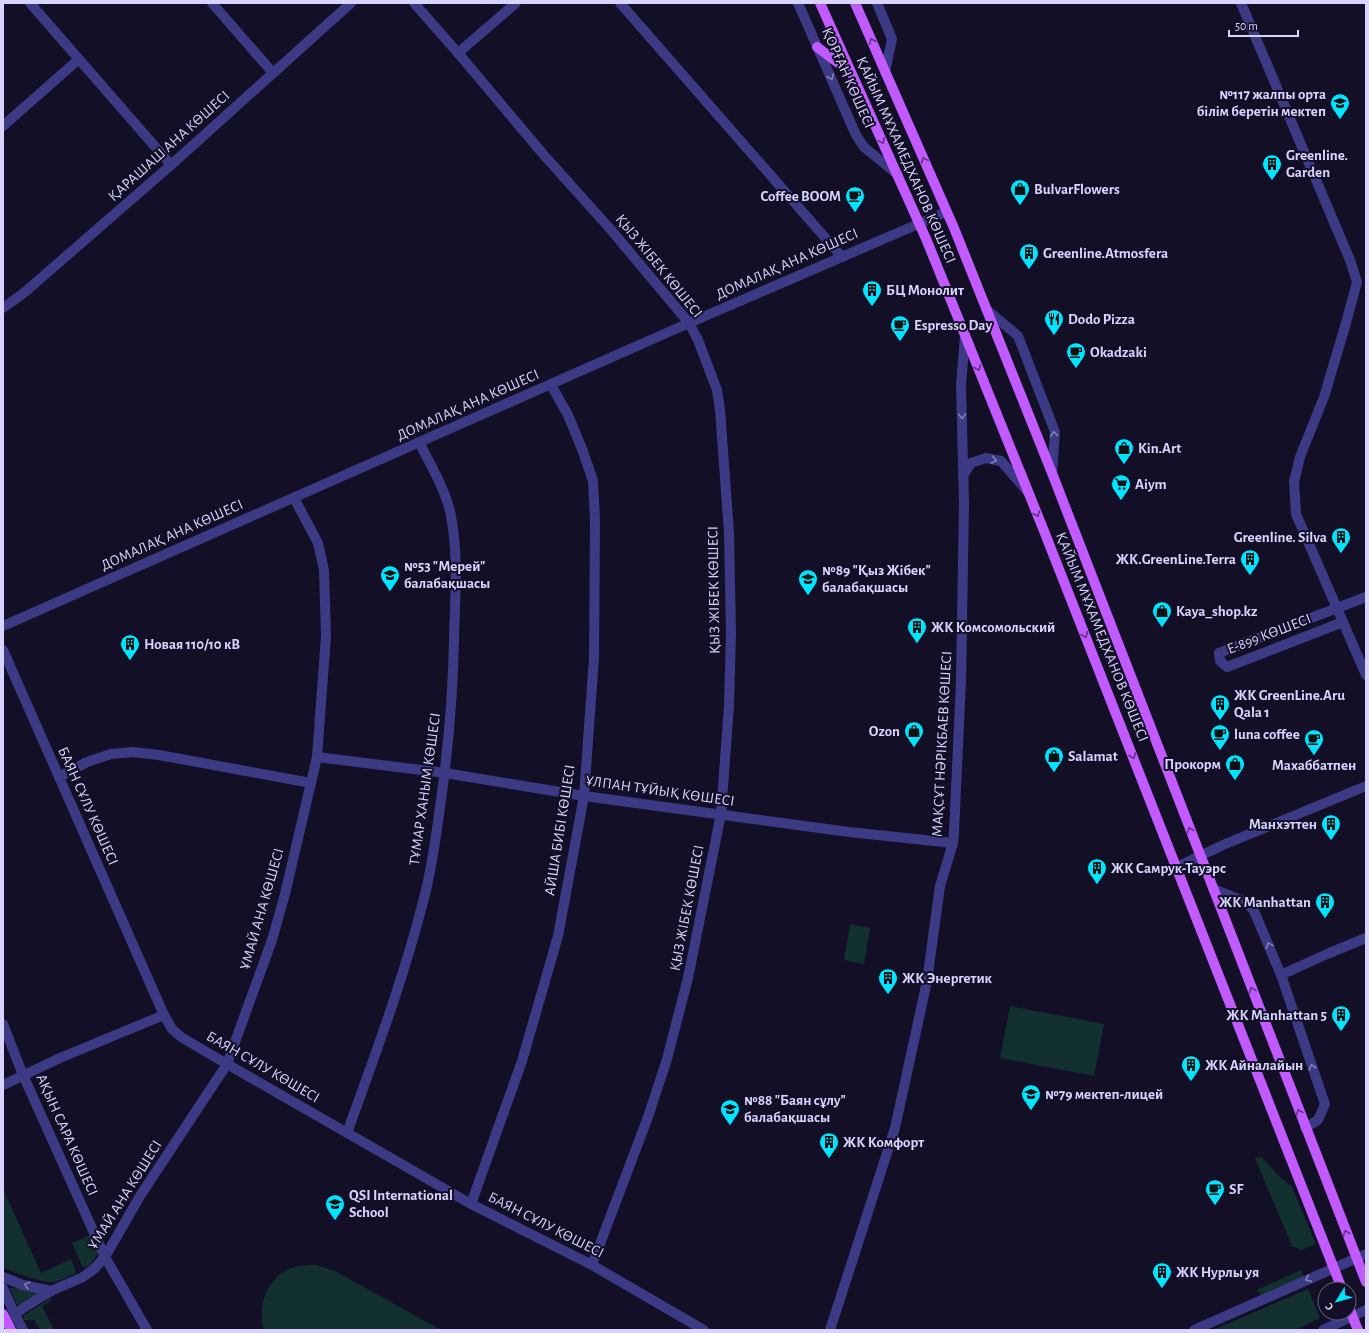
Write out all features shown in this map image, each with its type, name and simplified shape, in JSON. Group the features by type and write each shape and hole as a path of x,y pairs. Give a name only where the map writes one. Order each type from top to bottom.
{"main road":[{"name":"ҚАЙЫМ МҰХАМЕДХАНОВ КӨШЕСІ","path":"820,3 919,223 965,336 1177,867 1339,1281"},
{"name":"ҚАЙЫМ МҰХАМЕДХАНОВ КӨШЕСІ","path":"856,3 954,228 1052,473 1305,1128 1361,1256 1366,1282"},
{"path":"817,47 851,72"},
{"path":"3,1314 11,1330"}],"street":[{"path":"30,3 171,164"},
{"path":"212,3 273,73"},
{"name":"ҚАРАШАШ АНА КӨШЕСІ","path":"3,308 25,292 351,3"},
{"name":"ҚЫЗ ЖІБЕК КӨШЕСІ","path":"414,3 544,154 612,230 689,323 698,340 717,390 720,410 729,524 731,634 729,705 721,814 688,978 667,1059 648,1117 592,1265"},
{"path":"458,53 516,3"},
{"path":"620,3 842,257"},
{"name":"ҚОРҒАН КӨШЕСІ","path":"798,3 856,135 864,147 898,175"},
{"path":"877,3 892,39 885,72"},
{"path":"1241,3 1350,260 1357,282 1324,397 1300,457 1294,482 1296,514 1366,675"},
{"path":"3,126 79,59"},
{"name":"ДОМАЛАҚ АНА КӨШЕСІ","path":"3,626 689,323 946,212"},
{"path":"986,309 1018,336 1055,432 1052,473"},
{"name":"МАҚСҰТ НӘРІКБАЕВ КӨШЕСІ","path":"830,1330 894,1128 927,981 940,886 954,832 959,755 961,688 964,527 962,385 965,336"},
{"name":"АЙША БИБІ КӨШЕСІ","path":"471,1204 522,1061 558,936 584,796 594,658 596,521 593,481 582,449 568,416 551,384"},
{"name":"ТҰМАР ХАНЫМ КӨШЕСІ","path":"347,1133 403,972 424,897 436,834 445,773 454,676 456,579 454,538 449,510 441,486 419,442"},
{"path":"963,476 971,463 986,458 1002,461 1028,492"},
{"name":"ҰМАЙ АНА КӨШЕСІ","path":"15,1315 23,1308 51,1291 83,1277 94,1269 105,1257 140,1196 227,1064 272,940 285,894 317,757 326,636 324,570 318,543 294,498"},
{"name":"Е-899 КӨШЕСІ","path":"1344,622 1227,667 1220,661 1219,652 1366,597"},
{"name":"БАЯН СҰЛУ КӨШЕСІ","path":"3,650 164,1015 172,1029 181,1037 227,1064 471,1204 592,1265 704,1330"},
{"path":"59,776 87,762 111,754 133,752 160,755 311,783"},
{"name":"ҰЛПАН ТҰЙЫҚ КӨШЕСІ","path":"317,757 445,773 584,796 849,832 952,843"},
{"path":"1177,867 1201,857 1223,845 1366,786"},
{"path":"1213,889 1246,902 1254,911 1281,975 1325,1104 1318,1120 1305,1128"},
{"path":"1281,975 1366,938"},
{"path":"3,1085 73,1052 164,1015"},
{"name":"АҚЫН САРА КӨШЕСІ","path":"3,1024 23,1075 105,1257 146,1330"},
{"path":"1194,1330 1361,1256"},
{"path":"3,1277 23,1285 51,1291"},
{"path":"3,1288 23,1330"},
{"path":"1323,1330 1337,1321"}],"green space":[{"path":"850,924 870,928 864,964 844,960"},
{"path":"1010,1006 1104,1024 1094,1076 1000,1058"},
{"path":"1262,1157 1278,1175 1292,1187 1316,1244 1301,1250 1292,1246 1255,1158"},
{"path":"3,1189 41,1273 71,1259 76,1273 59,1281 50,1282 28,1277 3,1267"},
{"path":"91,1235 99,1252 89,1266 83,1268 72,1243"},
{"path":"316,1265 335,1271 441,1330 264,1330 262,1326 263,1301 270,1285 282,1273 289,1269 300,1266"},
{"path":"1301,1270 1304,1277 1262,1295 1256,1290"},
{"path":"10,1288 25,1289 38,1294 17,1305"},
{"path":"1308,1289 1317,1311 1317,1319 1295,1330 1215,1329"},
{"path":"51,1298 51,1301 42,1306 54,1330 40,1330 34,1320 23,1320 24,1315"}],"place":[{"name":"№117 жалпы орта білім беретін мектеп","path":"1340,120"},
{"name":"Greenline. Garden","path":"1272,181"},
{"name":"BulvarFlowers","path":"1020,206"},
{"name":"Coffee BOOM","path":"855,213"},
{"name":"Greenline.Atmosfera","path":"1029,270"},
{"name":"БЦ Монолит","path":"872,307"},
{"name":"Dodo Pizza","path":"1054,336"},
{"name":"Espresso Day","path":"900,342"},
{"name":"Okadzaki","path":"1076,369"},
{"name":"Kin.Art","path":"1124,465"},
{"name":"Aiym","path":"1121,501"},
{"name":"Greenline. Silva","path":"1341,554"},
{"name":"ЖК.GreenLine.Terra","path":"1250,576"},
{"name":"№53 \"Мерей\" балабақшасы","path":"390,592"},
{"name":"№89 \"Қыз Жібек\" балабақшасы","path":"808,596"},
{"name":"Kaya_shop.kz","path":"1162,628"},
{"name":"ЖК Комсомольский","path":"917,644"},
{"name":"Новая 110/10 кВ","path":"130,661"},
{"name":"ЖК GreenLine.Aru Qala 1","path":"1220,721"},
{"name":"Ozon","path":"914,748"},
{"name":"luna coffee","path":"1220,751"},
{"name":"Махаббатпен","path":"1314,756"},
{"name":"Salamat","path":"1054,773"},
{"name":"Прокорм","path":"1235,781"},
{"name":"Манхэттен","path":"1331,841"},
{"name":"ЖК Самрук-Тауэрс","path":"1097,885"},
{"name":"ЖК Manhattan","path":"1325,919"},
{"name":"ЖК Энергетик","path":"888,995"},
{"name":"ЖК Manhattan 5","path":"1341,1032"},
{"name":"ЖК Айналайын","path":"1191,1082"},
{"name":"№79 мектеп-лицей","path":"1031,1111"},
{"name":"№88 \"Баян сұлу\" балабақшасы","path":"730,1126"},
{"name":"ЖК Комфорт","path":"829,1159"},
{"name":"SF","path":"1215,1206"},
{"name":"QSI International School","path":"335,1221"},
{"name":"ЖК Нурлы уя","path":"1162,1289"}]}
